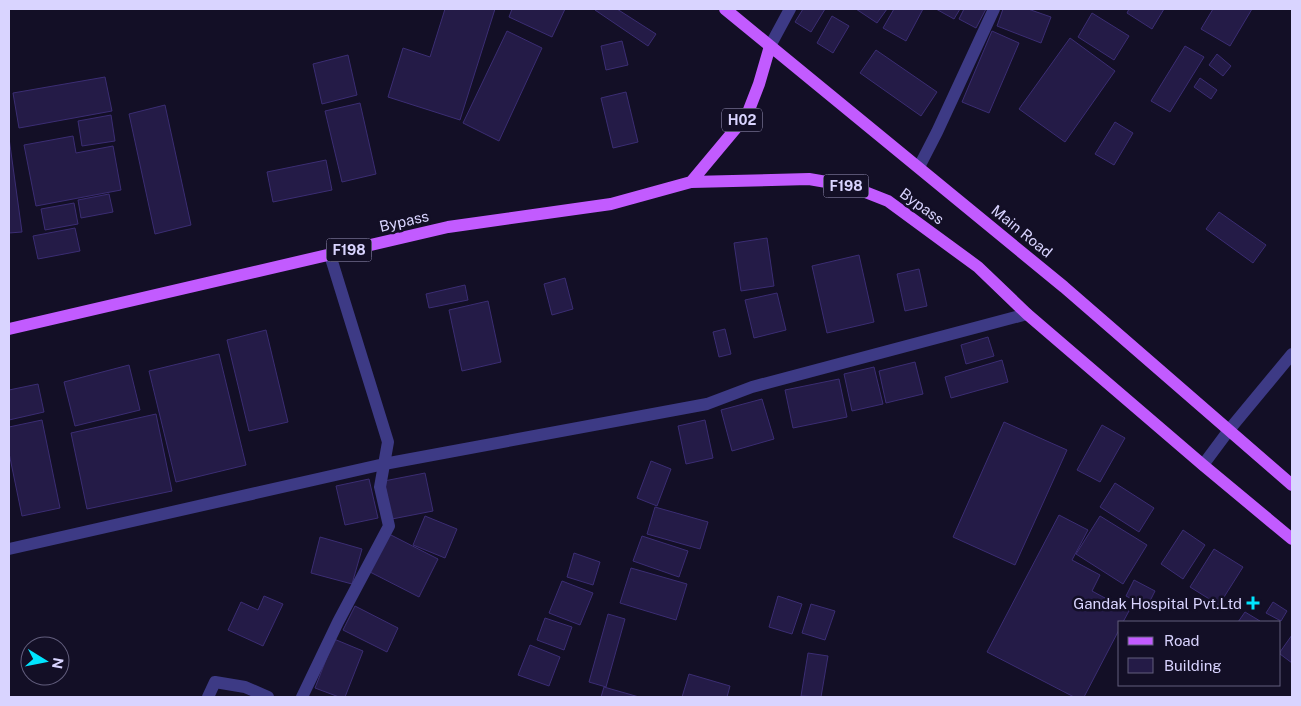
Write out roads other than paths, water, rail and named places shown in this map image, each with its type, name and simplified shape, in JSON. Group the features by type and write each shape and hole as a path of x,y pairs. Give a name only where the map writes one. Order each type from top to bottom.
{"main road":[{"name":"Main Road","path":"725,9 1064,287 1292,485"},
{"name":"H02","path":"691,182 746,115 759,84 770,46"},
{"name":"Bypass","path":"9,329 448,228 611,204 691,182 808,180 850,186 888,201 978,267 1027,314"},
{"path":"1027,314 1292,539"}],"street":[{"path":"770,46 790,9"},
{"path":"919,168 994,9"},
{"path":"302,697 338,622 389,526 380,487 388,442 330,255"},
{"path":"9,549 384,464 707,404 752,387 1027,314"},
{"path":"1203,465 1229,430 1292,354"},
{"path":"208,697 215,682 245,687 268,697"}],"place":[{"name":"Gandak Hospital Pvt.Ltd","path":"1253,603"}]}
